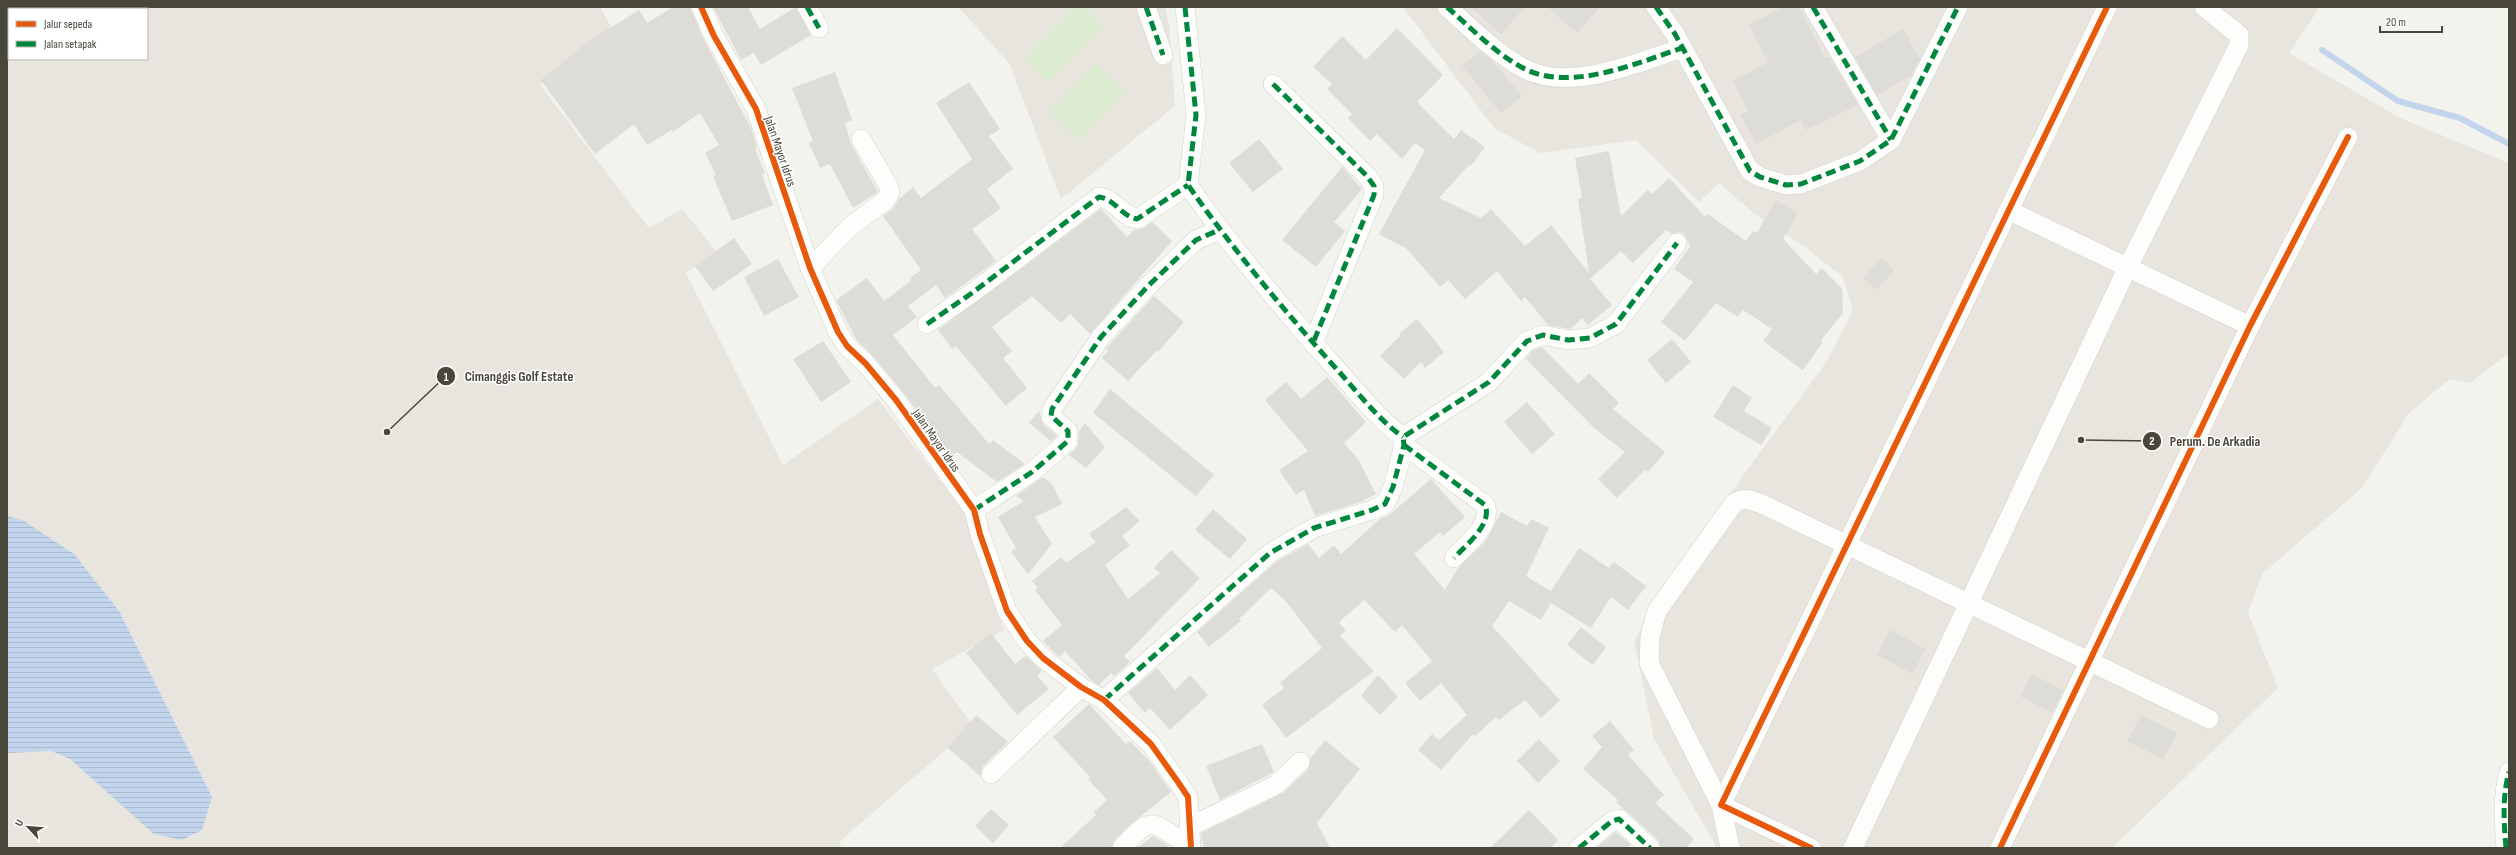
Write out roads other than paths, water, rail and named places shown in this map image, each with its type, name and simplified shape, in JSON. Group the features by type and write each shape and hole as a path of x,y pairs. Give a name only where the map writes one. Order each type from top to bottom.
{"street":[{"name":"Jalan Mayor Idrus","path":"701,7 714,36 756,110 810,268 828,313 847,346 866,364 896,400 974,510 980,534 1007,611 1027,641 1043,658 1080,687 1104,700 1150,744 1182,787 1188,797 1190,840"},
{"path":"807,7 819,28"},
{"path":"1146,7 1163,55"},
{"path":"1185,7 1196,115 1188,185 1219,230 1313,343 1383,421 1403,441 1485,505 1488,512 1486,522 1454,558"},
{"path":"1447,7 1502,54 1523,68 1541,75 1569,77 1604,73 1682,48"},
{"path":"1656,7 1682,48 1750,171 1760,178 1786,185 1801,184 1860,161 1891,140 1958,7"},
{"path":"1813,7 1891,140"},
{"path":"1721,805 2107,7"},
{"path":"1853,848 2127,269 2239,45 2239,35 2204,7"},
{"path":"1273,84 1367,176 1374,186 1374,195 1313,343"},
{"path":"2000,848 2250,326 2348,137"},
{"path":"810,268 851,226 886,200 890,192 888,185 861,139"},
{"path":"926,324 972,293 1099,197 1110,200 1126,214 1137,219 1188,185"},
{"path":"2008,210 2127,269 2250,326"},
{"path":"974,510 1032,472 1068,441 1068,431 1051,416 1052,409 1101,337 1149,285 1196,240 1219,230"},
{"path":"1104,700 1270,553 1314,528 1372,510 1385,504 1393,487 1403,441 1489,382 1527,341 1543,335 1568,340 1590,338 1616,324 1678,243"},
{"path":"1730,848 1721,805 1649,663 1650,636 1657,611 1734,503 1740,499 1747,498 1766,506 1846,546 1969,603 2209,719"},
{"path":"991,774 1080,687"},
{"path":"1122,848 1137,830 1150,824 1160,825 1176,838 1190,840 1276,785 1300,762"},
{"path":"2506,848 2504,816 2508,780"},
{"path":"1721,805 1811,848"},
{"path":"1579,848 1612,821 1619,819 1650,848"}],"water":[{"path":"7,516 24,521 74,554 119,611 212,797 202,830 182,840 154,834 70,759 52,751 7,753"}],"waterway":[{"path":"2322,50 2398,101 2460,118 2509,144"}],"place":[{"name":"Cimanggis Golf Estate","path":"387,432"},
{"name":"Perum. De Arkadia","path":"2081,440"}]}
